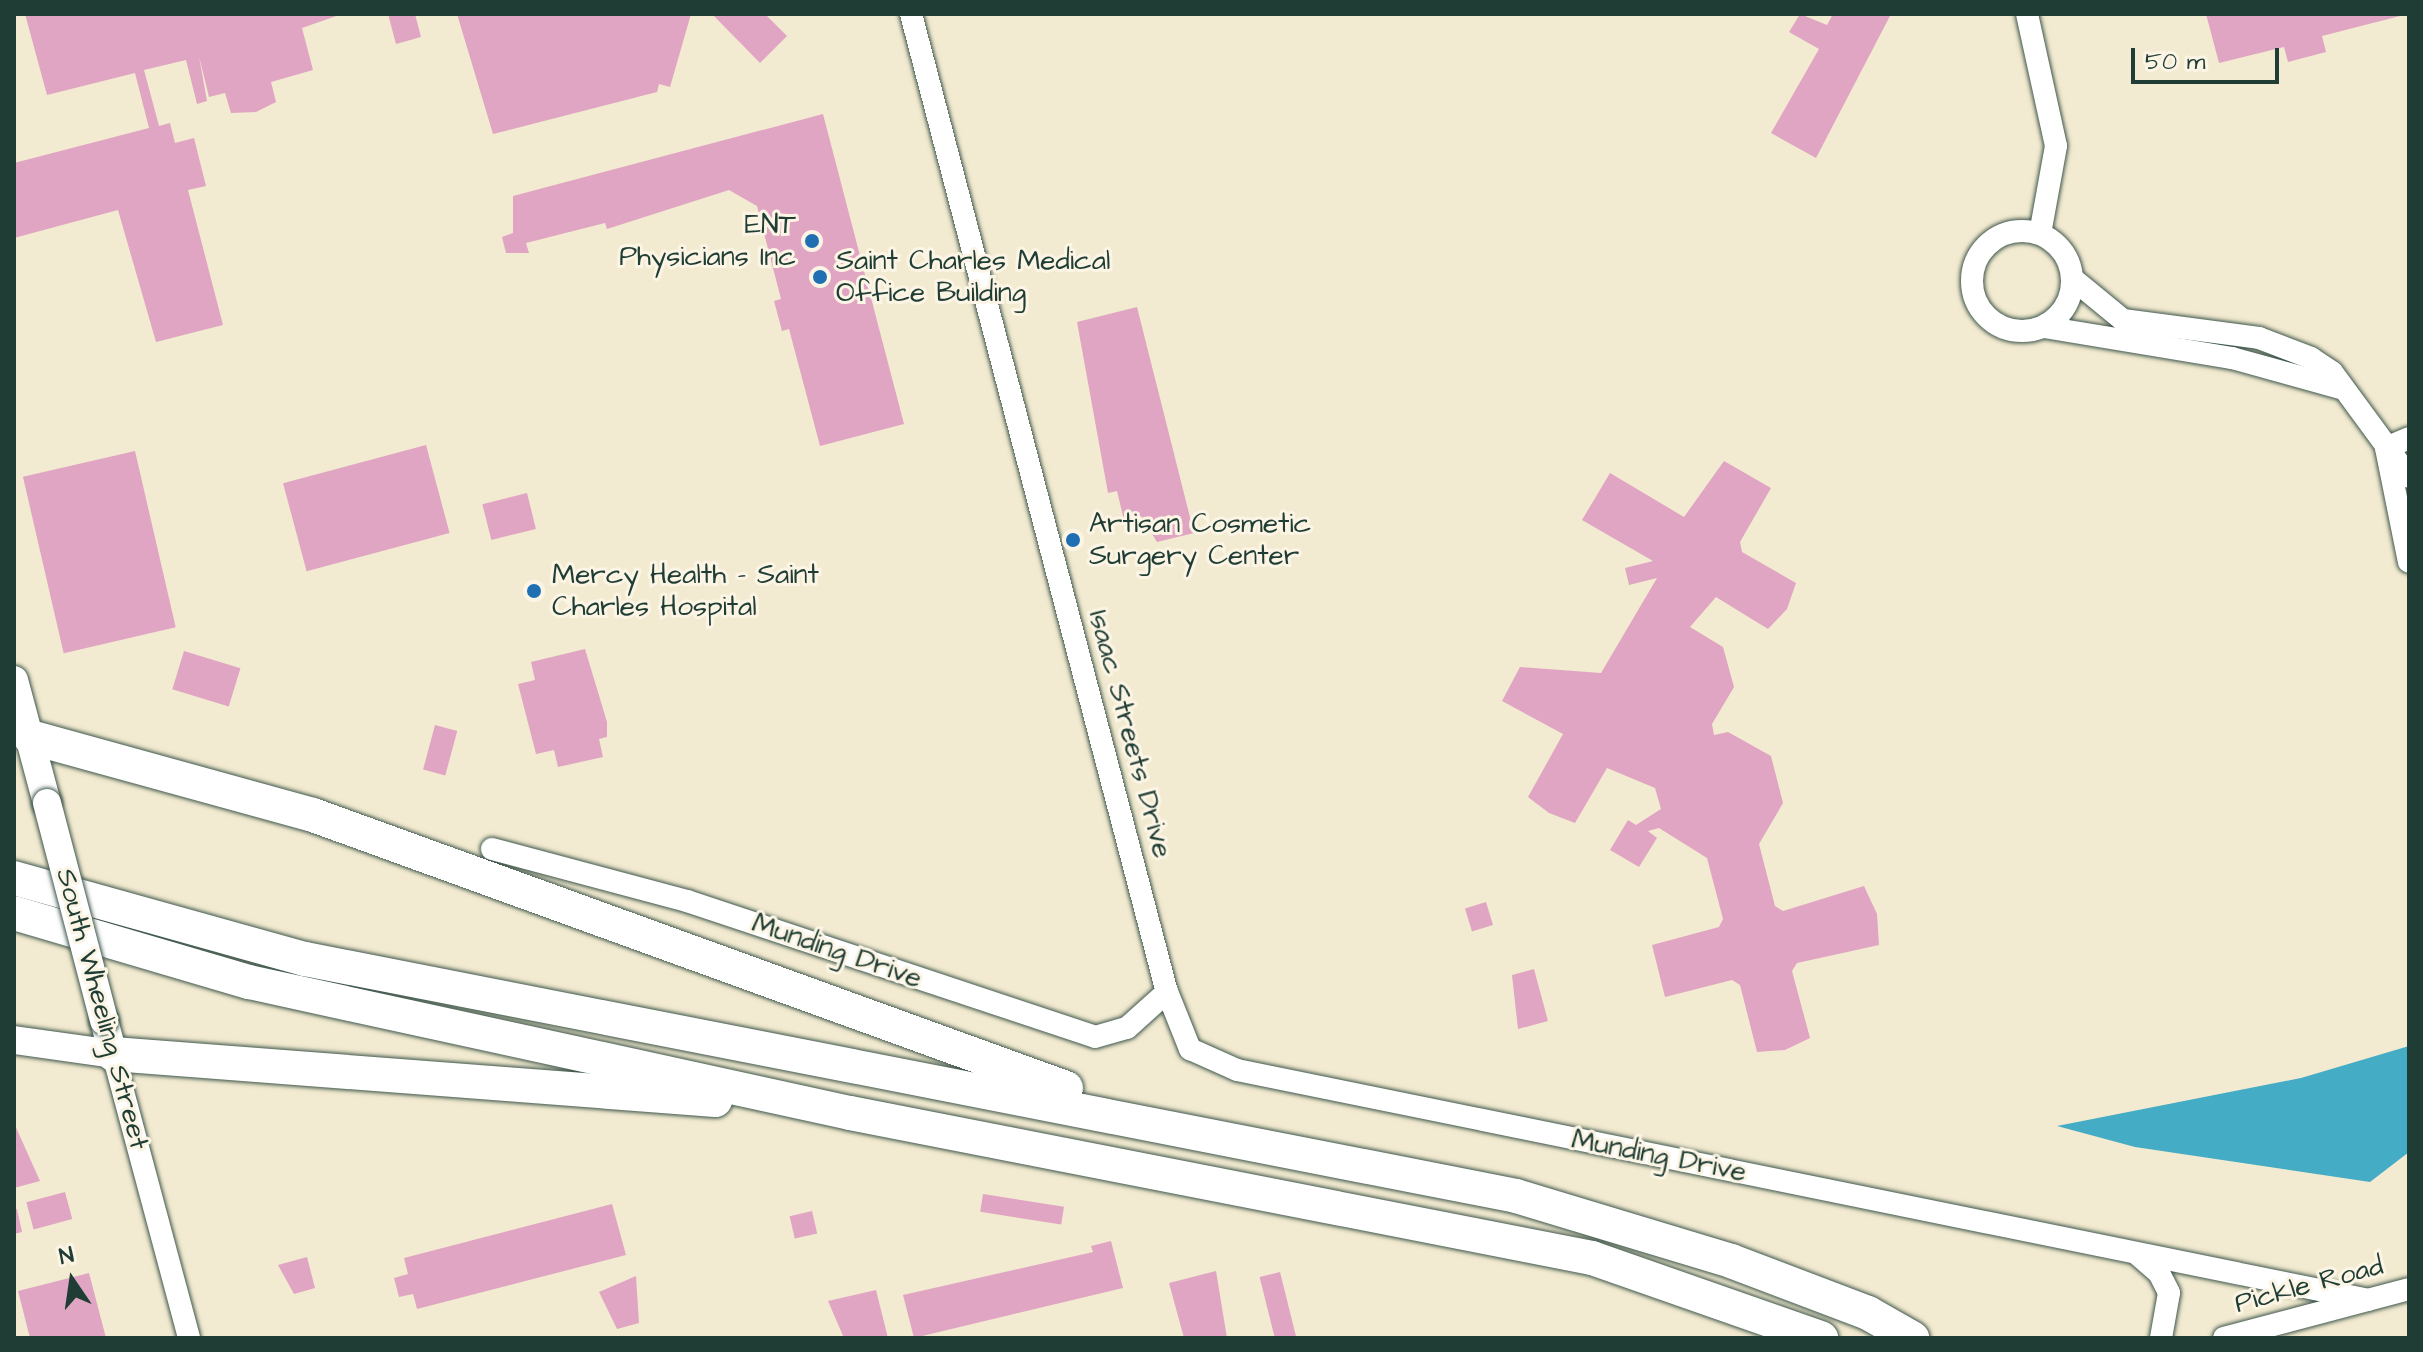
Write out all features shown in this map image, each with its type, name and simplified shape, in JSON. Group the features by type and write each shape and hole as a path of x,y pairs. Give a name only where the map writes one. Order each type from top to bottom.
{"highway":[{"path":"22,735 287,806 1030,1079 1220,1134"},
{"path":"14,878 320,962 864,1072 1220,1134 1597,1219 1731,1261 1868,1313 1912,1338"},
{"path":"14,913 249,982 850,1113 1592,1258 1821,1338"},
{"path":"113,1054 475,1076 850,1113"}],"main road":[{"name":"South Wheeling Street","path":"14,680 22,735 47,803 113,1054"},
{"path":"14,1040 113,1054"}],"street":[{"name":"Isaac Streets Drive","path":"911,14 1167,992 1190,1049"},
{"path":"2027,14 2056,146 2040,234"},
{"path":"2044,327 2071,296 2073,279 2065,255 2040,234 1992,240 1971,283 1995,325 2044,327 2232,358 2340,388"},
{"path":"2073,279 2123,320 2259,338 2311,358 2332,372 2340,388 2386,448 2405,462 2409,477"},
{"path":"2386,448 2409,438"},
{"path":"2386,448 2409,562"},
{"name":"Munding Drive","path":"492,849 687,901 1095,1037 1127,1028 1167,992"},
{"name":"Munding Drive","path":"1190,1049 1237,1070 2368,1300"},
{"name":"South Wheeling Street","path":"113,1054 189,1338"},
{"path":"2131,1252 2165,1283 2170,1316 2161,1338"},
{"name":"Pickle Road","path":"2224,1338 2409,1289"}],"water":[{"path":"2409,1046 2409,1152 2370,1182 2135,1147 2057,1126 2301,1078"}],"building":[{"path":"25,14 342,14 302,28 313,70 271,82 276,102 256,112 231,113 225,93 209,97 199,56 207,101 197,104 186,60 144,70 159,126 170,123 175,143 194,138 206,186 188,190 223,325 156,342 118,210 14,238 14,163 149,128 135,73 47,95"},
{"path":"388,14 415,14 421,37 396,44"},
{"path":"457,14 691,14 670,87 659,84 657,92 493,134"},
{"path":"712,14 765,14 787,36 760,63"},
{"path":"1800,14 1827,25 1833,14 1891,14 1816,158 1771,133 1819,49 1789,32"},
{"path":"2206,14 2404,15 2322,36 2326,52 2288,62 2284,47 2219,63"},
{"name":"Saint Charles Medical Office Building","path":"823,114 904,424 820,446 789,329 782,331 774,301 781,299 757,206 729,190 607,229 605,223 526,243 529,253 506,253 502,237 513,233 513,196"},
{"path":"1137,307 1194,533 1157,542 1141,516 1124,520 1117,491 1108,493 1077,322"},
{"path":"426,445 450,533 307,571 283,483"},
{"path":"135,451 176,627 64,653 23,477"},
{"path":"1724,461 1771,488 1740,542 1742,552 1796,583 1787,609 1768,629 1716,597 1690,627 1723,647 1734,687 1712,724 1714,735 1728,732 1771,756 1783,803 1759,844 1775,906 1783,911 1864,886 1877,914 1879,945 1797,963 1792,971 1810,1038 1785,1050 1757,1052 1740,985 1732,980 1665,997 1652,945 1719,927 1723,919 1707,858 1659,828 1648,831 1657,838 1639,867 1610,850 1628,820 1636,825 1661,809 1655,788 1607,768 1575,823 1549,813 1528,797 1563,734 1502,701 1520,667 1601,673 1657,578 1629,585 1625,568 1653,561 1582,520 1610,473 1684,517"},
{"path":"527,493 536,529 491,540 482,504"},
{"path":"585,649 607,722 607,737 599,739 603,757 558,767 554,750 536,754 518,684 535,680 531,662"},
{"path":"184,651 240,668 229,707 172,689"},
{"path":"435,725 457,731 445,775 423,769"},
{"path":"1486,902 1493,925 1472,931 1465,908"},
{"path":"1534,969 1548,1021 1518,1029 1512,975"},
{"path":"14,1123 40,1181 14,1188"},
{"path":"65,1192 72,1219 34,1229 26,1202"},
{"path":"983,1194 1064,1207 1061,1225 980,1212"},
{"path":"612,1204 626,1255 417,1309 413,1294 399,1297 394,1278 408,1274 404,1258"},
{"path":"17,1209 22,1232 14,1234 14,1210"},
{"path":"812,1211 817,1233 795,1239 790,1216"},
{"path":"1111,1241 1123,1288 914,1338 903,1295 1093,1252 1091,1246"},
{"path":"307,1257 315,1288 294,1294 278,1265"},
{"path":"1216,1271 1227,1338 1184,1338 1169,1283"},
{"path":"1280,1272 1296,1338 1275,1338 1260,1277"},
{"path":"89,1273 106,1338 30,1338 18,1291"},
{"path":"636,1276 639,1323 617,1329 599,1292"},
{"path":"876,1290 888,1338 844,1338 828,1301"}],"place":[{"name":"ENT Physicians Inc","path":"812,241"},
{"name":"Saint Charles Medical Office Building","path":"820,277"},
{"name":"Artisan Cosmetic Surgery Center","path":"1073,540"},
{"name":"Mercy Health - Saint Charles Hospital","path":"534,591"}]}
